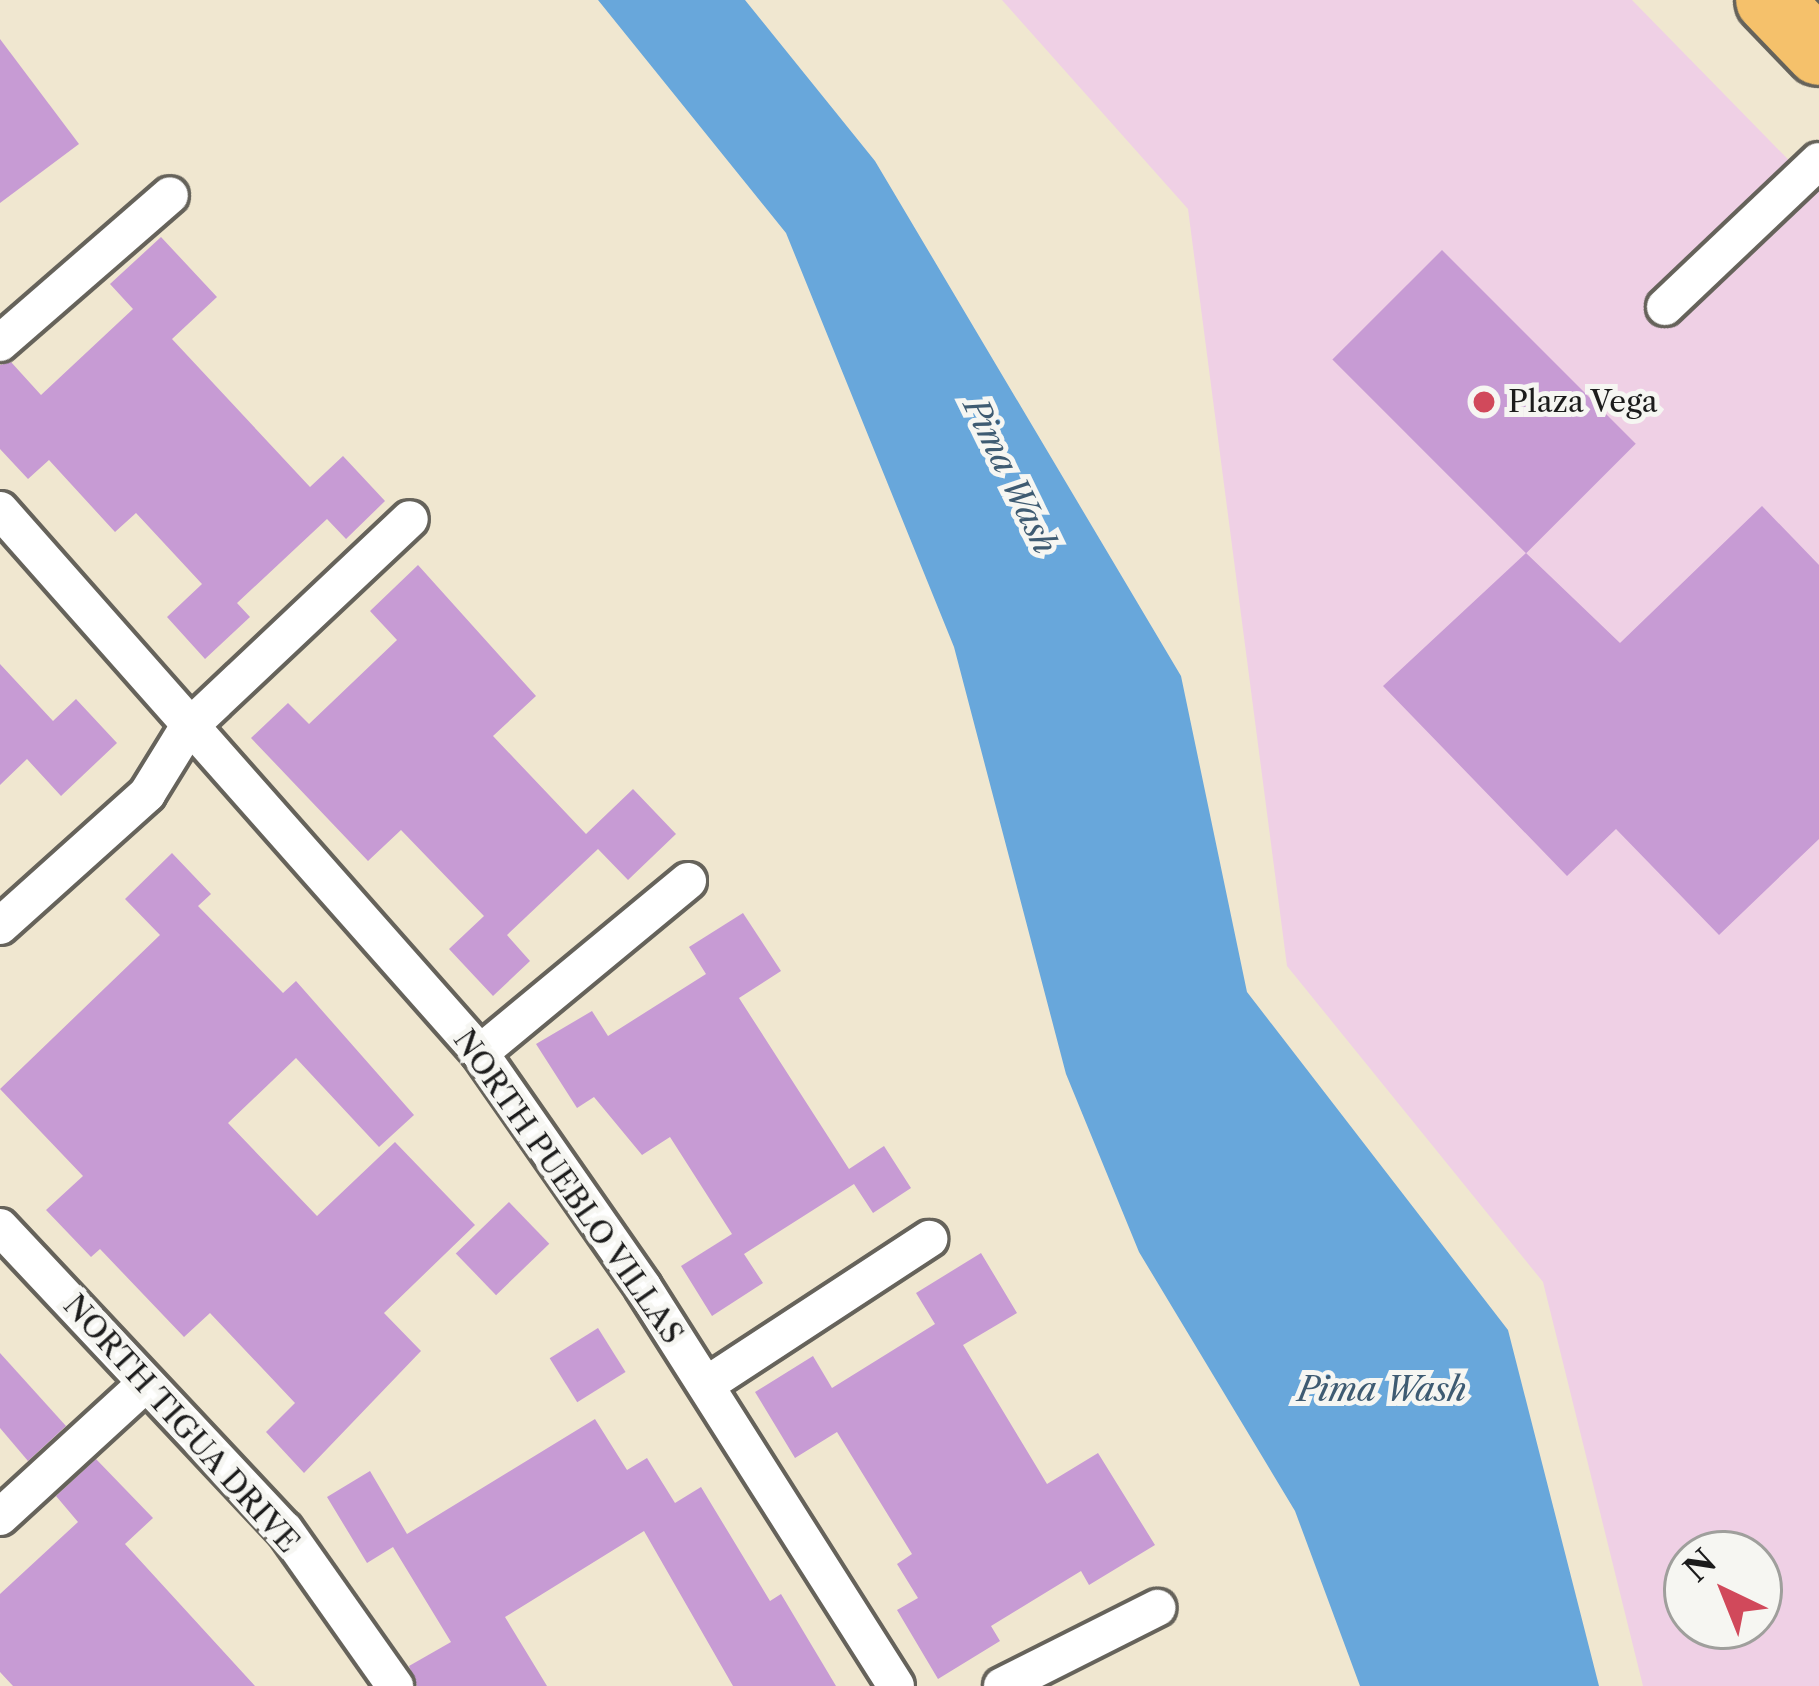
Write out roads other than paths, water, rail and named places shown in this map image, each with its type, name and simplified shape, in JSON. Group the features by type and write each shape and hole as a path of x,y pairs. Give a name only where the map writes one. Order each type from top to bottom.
{"highway":[{"path":"1769,0 1819,52"}],"lane":[{"path":"1665,308 1819,161"},
{"path":"0,343 170,195"},
{"name":"NORTH PUEBLO VILLAS","path":"0,510 187,729 480,1053 706,1385 896,1686"},
{"path":"0,926 147,794 187,729 410,519"},
{"path":"480,1053 688,881"},
{"name":"NORTH TIGUA DRIVE","path":"0,1227 285,1530 395,1686"},
{"path":"706,1385 929,1239"},
{"path":"0,1516 146,1383"},
{"path":"1002,1686 1157,1608"}],"water":[{"name":"Pima Wash","path":"598,0 745,0 875,161 1181,676 1247,992 1508,1330 1599,1686 1360,1686 1295,1511 1139,1252 1066,1074 954,647 786,233"}],"place":[{"name":"Plaza Vega","path":"1484,402"}]}
